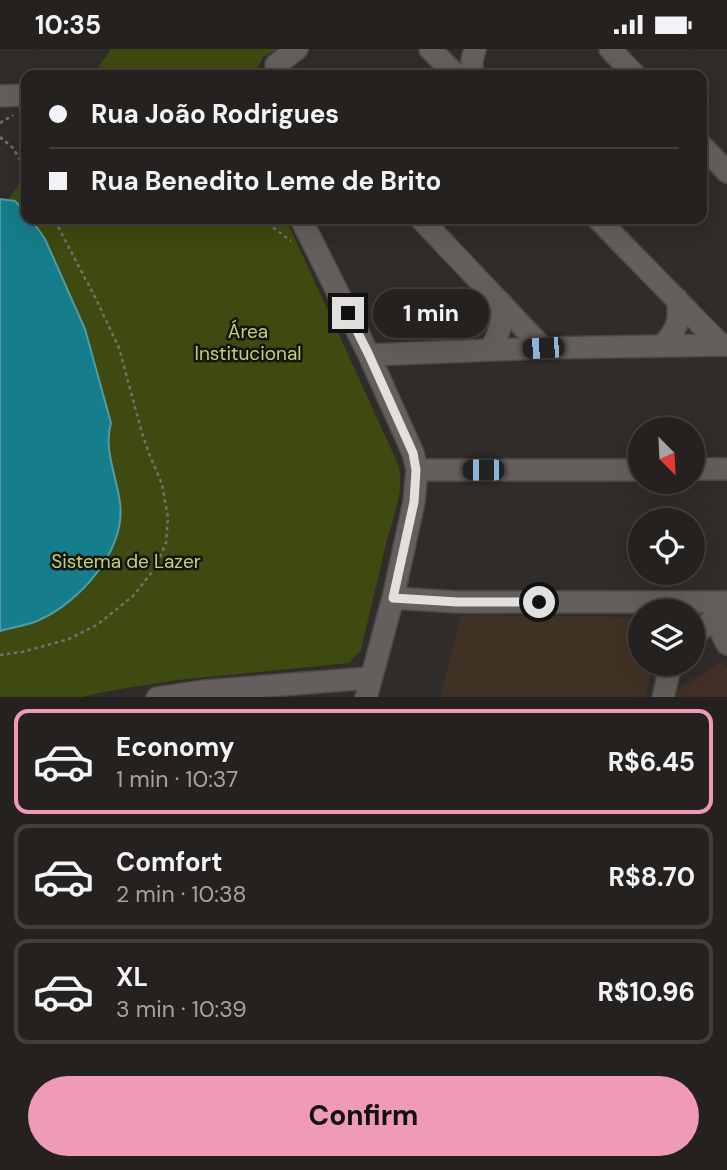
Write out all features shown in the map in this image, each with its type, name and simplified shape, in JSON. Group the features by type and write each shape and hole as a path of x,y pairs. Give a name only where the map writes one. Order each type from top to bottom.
{"street":[{"path":"279,70 297,49"},
{"path":"430,49 451,70"},
{"path":"472,70 475,49"},
{"path":"610,49 630,70"},
{"path":"0,96 21,104"},
{"path":"707,151 727,172"},
{"path":"426,224 543,348"},
{"path":"603,224 724,345"},
{"path":"165,697 205,691 368,688 393,598 414,502 416,470 413,453 369,355 298,228"},
{"path":"662,346 678,325 677,299"},
{"path":"490,350 498,337 502,304"},
{"path":"369,355 724,345"},
{"path":"705,469 727,469"},
{"path":"416,470 628,470"},
{"path":"393,598 628,605"},
{"path":"705,616 723,620"},
{"path":"705,632 712,632 723,620"},
{"path":"663,697 668,676"}],"path":[{"path":"0,123 21,105"},
{"path":"0,137 13,148 21,162"},
{"path":"0,655 69,639 97,625 133,596 155,568 166,543 168,518 162,484 142,433 119,348 57,224"}],"shaded area":[{"path":"461,615 628,617 628,676 650,676 646,697 440,697"},
{"path":"723,661 727,667 727,697 674,697 671,693 699,676 705,676 705,672"}],"green space":[{"path":"111,49 278,49 263,57 257,70 96,70"},
{"name":"Sistema de Lazer","path":"21,181 21,224 288,224 398,464 400,474 397,504 361,650 349,663 177,680 81,697 0,697 0,211"}],"water":[{"path":"0,199 15,201 21,208 21,224 34,224 45,239 85,329 111,423 109,443 120,503 120,521 107,557 83,589 53,613 37,621 0,631"}],"route":[{"path":"348,313 413,453 416,470 414,502 393,598 457,602 539,602"}],"park label":[{"name":"Área Institucional","path":"248,342"}]}
